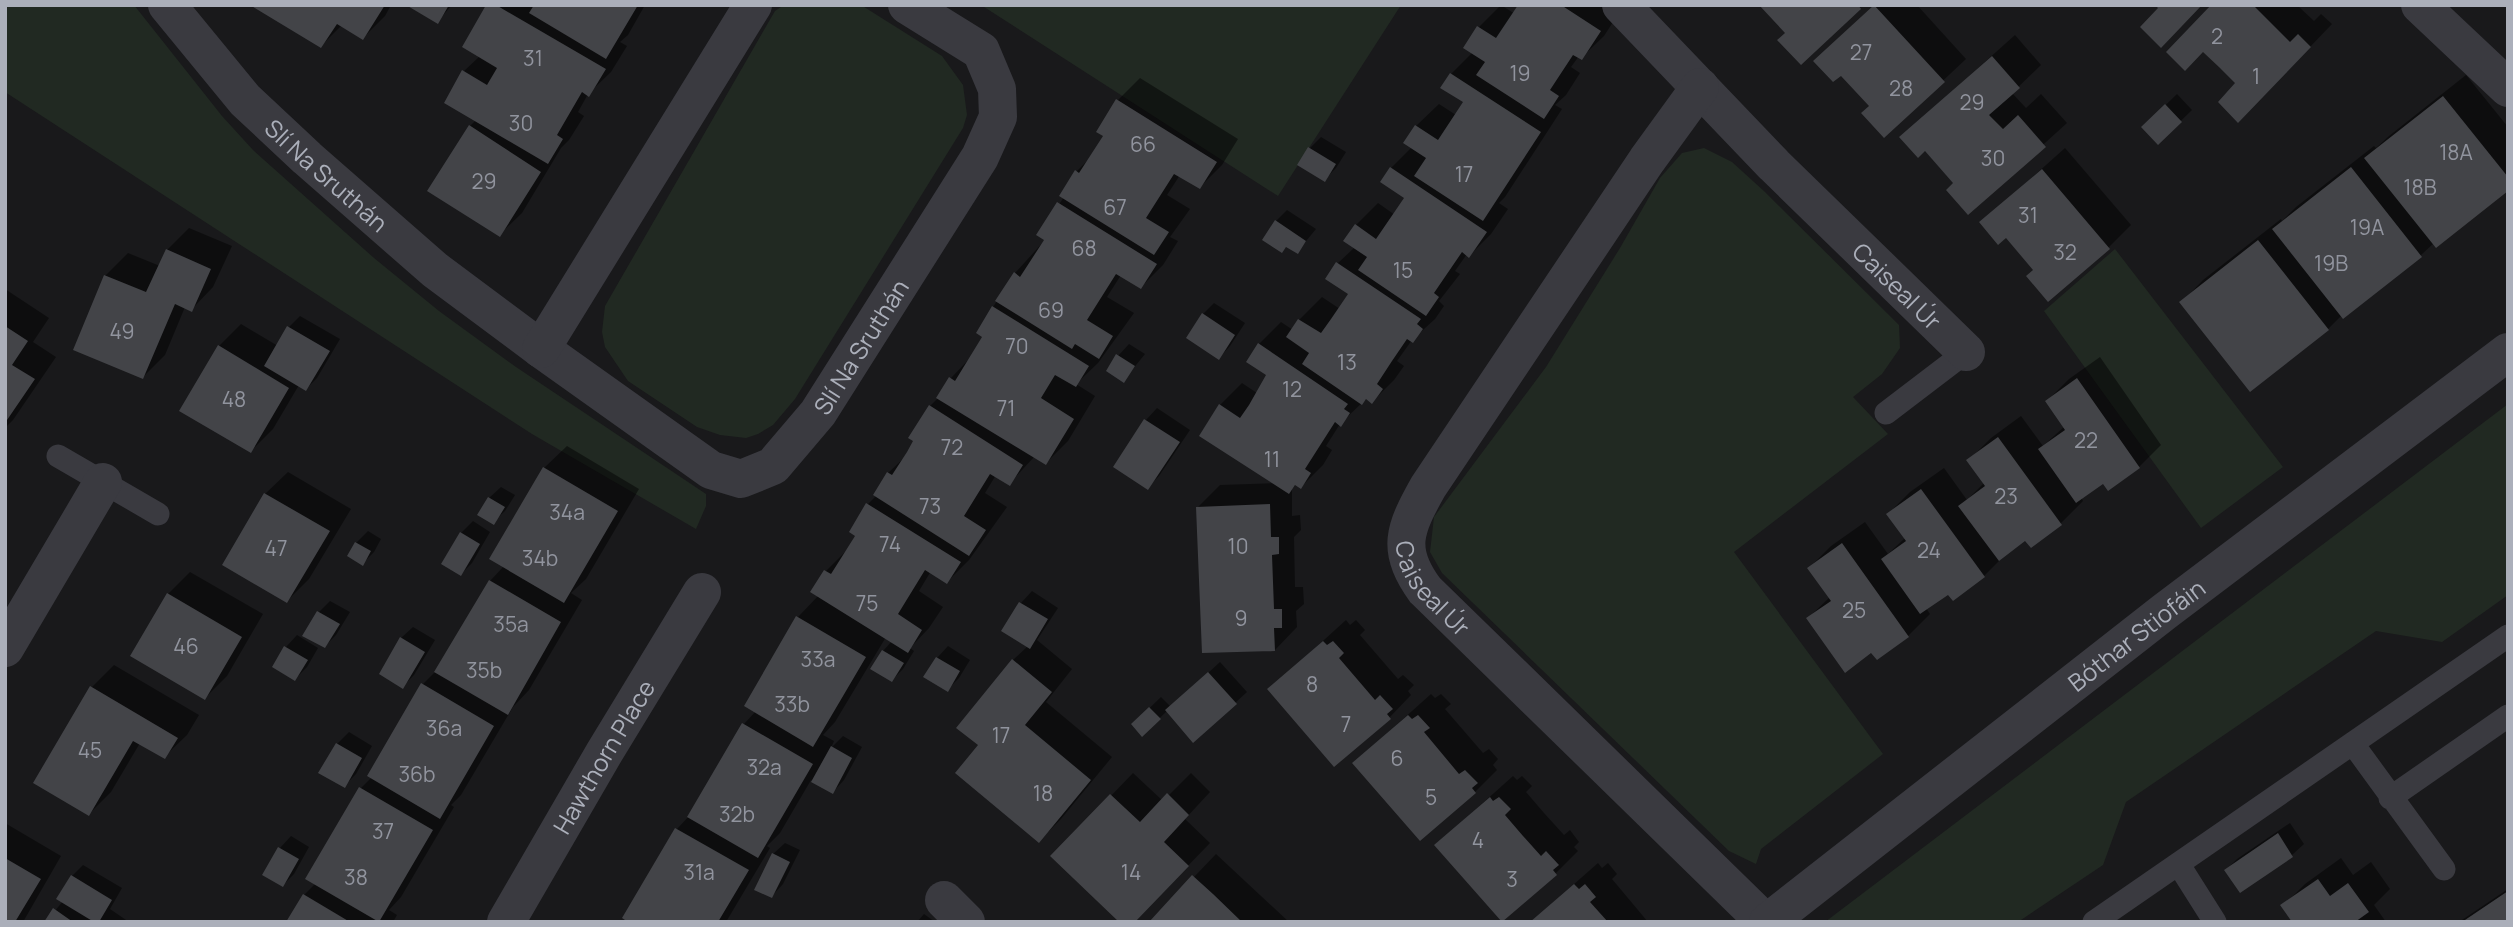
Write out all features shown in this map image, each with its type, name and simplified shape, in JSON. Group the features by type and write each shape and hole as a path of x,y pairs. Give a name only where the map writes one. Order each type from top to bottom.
{"street":[{"name":"Slí Na Sruthán","path":"167,5 245,100 307,158 436,270 541,349 711,470 741,479 773,466 818,413 980,157 998,117 997,89 981,51 907,5"},
{"path":"541,349 753,5"},
{"name":"Caiseal Úr","path":"1621,5 1774,165 1966,352"},
{"path":"2420,5 2508,88"},
{"name":"Caiseal Úr","path":"1700,87 1646,162 1428,487 1411,520 1406,541 1407,559 1413,574 1425,590 1766,922"},
{"name":"Bóthar Stiofáin","path":"1766,922 2164,612 2508,352"},
{"path":"5,648 103,482"},
{"name":"Hawthorn Place","path":"506,922 702,592"}],"lane":[{"name":"Caiseal Úr","path":"1886,413 1966,352"},
{"path":"58,456 158,514"},
{"path":"2094,922 2508,636"},
{"path":"2390,798 2508,716"},
{"path":"2353,744 2444,869"},
{"path":"2179,865 2215,922"}],"shaded area":[{"path":"5,5 134,5 222,116 253,150 374,258 439,311 516,367 706,494 706,506 696,529 532,434 5,92"},
{"path":"784,5 861,5 942,56 963,85 967,115 963,128 795,399 773,425 758,434 746,438 720,435 697,427 628,381 605,347 602,332 605,306 775,11"},
{"path":"981,5 1401,5 1278,196"},
{"path":"1704,148 1732,162 1899,325 1900,348 1882,374 1853,397 1888,434 1734,552 1883,754 1761,849 1756,864 1729,851 1442,573 1430,552 1434,517 1546,367 1660,178 1682,153"},
{"path":"2115,249 2283,467 2201,528 2044,311"},
{"path":"2508,404 2508,595 2442,642 2376,631 2126,802 2103,865 2018,922 1825,922"}],"building":[{"path":"250,5 385,5 363,40 337,24 321,48"},
{"path":"406,5 449,5 438,24"},
{"path":"486,5 496,5 606,69 589,97 582,92 557,135 563,139 548,164 444,103 462,70 487,85 497,68 462,47"},
{"path":"534,5 638,5 606,59 529,13"},
{"path":"1518,5 1561,5 1601,31 1582,60 1573,55 1550,90 1559,96 1544,119 1476,75 1485,62 1463,48 1477,26 1496,38"},
{"path":"1759,5 1858,5 1861,9 1801,65 1777,40 1785,33"},
{"path":"1874,5 1945,82 1884,138 1861,113 1869,106 1841,76 1833,82 1813,61"},
{"path":"2155,5 2202,5 2161,48 2140,27 2158,8"},
{"path":"2211,5 2253,5 2290,42 2298,34 2311,47 2238,123 2218,102 2235,83 2220,68 2203,52 2185,71 2166,52"},
{"path":"1992,56 2020,88 1989,115 2003,129 2018,115 2046,147 1968,215 1946,190 1953,183 1925,151 1918,158 1899,137"},
{"path":"1450,73 1541,132 1483,221 1414,176 1426,158 1403,143 1415,125 1438,140 1463,102 1440,88"},
{"path":"2443,96 2508,177 2508,191 2436,248 2364,158"},
{"path":"1116,99 1217,162 1200,189 1174,174 1146,218 1169,232 1154,255 1059,196 1075,170 1079,173 1103,136 1096,132"},
{"path":"2165,104 2182,122 2158,145 2141,127"},
{"path":"469,125 541,172 500,237 427,191"},
{"path":"1308,147 1336,164 1325,182 1297,165"},
{"path":"1390,167 1487,232 1469,258 1462,252 1434,293 1439,297 1426,316 1358,270 1367,257 1343,241 1355,224 1376,239 1404,198 1380,182"},
{"path":"2351,167 2422,257 2343,319 2272,229"},
{"path":"2042,169 2110,249 2048,302 2026,276 2033,270 2006,238 1998,245 1979,222"},
{"path":"1057,202 1157,264 1141,289 1116,274 1087,320 1113,336 1099,359 1075,344 1072,349 995,301 1014,272 1020,277 1044,240 1036,235"},
{"path":"1275,220 1306,241 1298,254 1286,247 1282,253 1262,240"},
{"path":"2258,240 2329,330 2250,392 2179,302"},
{"path":"166,249 211,269 192,312 175,304 143,379 73,350 104,275 146,292"},
{"path":"1336,262 1421,319 1417,324 1423,329 1413,343 1407,339 1392,361 1377,384 1383,389 1372,404 1366,399 1362,405 1302,364 1309,353 1286,337 1298,319 1321,333 1348,294 1325,279"},
{"path":"992,306 1089,366 1076,387 1055,375 1041,398 1074,419 1046,465 936,398 949,377 955,381 982,337 976,333"},
{"path":"1202,313 1235,335 1219,360 1186,338"},
{"path":"5,326 28,341 12,365 35,379 5,423"},
{"path":"287,326 330,351 306,391 264,366"},
{"path":"1258,343 1348,404 1344,409 1350,413 1341,427 1335,422 1305,469 1311,473 1301,489 1295,485 1289,494 1199,436 1219,404 1240,418 1249,405 1266,375 1246,362"},
{"path":"218,345 289,388 251,453 179,411"},
{"path":"1116,354 1135,366 1124,383 1106,371"},
{"path":"2077,378 2140,468 2108,491 2103,484 2076,503 2038,449 2065,430 2045,401"},
{"path":"929,405 1023,465 1010,486 990,474 964,516 986,530 969,556 873,495 887,472 892,475 907,452 913,441 908,438"},
{"path":"1144,419 1180,442 1148,490 1113,467"},
{"path":"1998,437 2062,525 2031,548 2025,541 1999,561 1958,506 1985,486 1966,460"},
{"path":"543,467 618,511 564,603 489,559"},
{"path":"1921,489 1985,577 1953,601 1948,595 1920,614 1881,559 1906,541 1886,514"},
{"path":"264,493 330,531 287,603 222,565"},
{"path":"488,497 505,507 494,525 477,515"},
{"path":"866,503 961,562 947,584 925,570 898,614 922,630 908,653 810,592 824,570 831,574 855,536 849,532"},
{"path":"1270,504 1271,537 1279,537 1279,554 1272,555 1274,609 1282,609 1282,628 1274,628 1275,651 1202,653 1196,507"},
{"path":"460,532 480,544 461,576 441,564"},
{"path":"355,542 371,551 363,566 347,556"},
{"path":"1842,543 1909,637 1877,660 1871,653 1845,673 1806,618 1831,601 1807,568"},
{"path":"489,580 561,622 508,715 434,672"},
{"path":"167,593 242,637 205,700 130,656"},
{"path":"1019,602 1048,619 1030,649 1001,631"},
{"path":"317,611 340,624 325,648 302,636"},
{"path":"796,616 866,657 813,747 744,706"},
{"path":"400,637 425,652 403,689 379,674"},
{"path":"1323,641 1327,645 1333,641 1344,653 1339,658 1375,700 1380,695 1393,709 1387,714 1391,719 1334,767 1267,689"},
{"path":"284,646 308,660 295,681 272,667"},
{"path":"882,650 904,663 892,682 870,669"},
{"path":"936,657 960,671 948,692 923,677"},
{"path":"1012,659 1052,692 1025,725 1091,780 1039,843 955,773 978,745 956,728"},
{"path":"1208,672 1237,704 1193,743 1165,710"},
{"path":"421,683 494,726 440,819 367,776"},
{"path":"90,686 178,738 165,759 133,741 89,816 33,783"},
{"path":"1149,707 1161,719 1142,737 1131,724"},
{"path":"1408,715 1412,719 1418,715 1430,728 1424,732 1459,774 1465,770 1478,783 1472,788 1476,793 1420,841 1352,763"},
{"path":"742,723 813,764 758,858 687,817"},
{"path":"336,743 362,758 345,788 318,773"},
{"path":"831,746 852,758 833,794 811,782"},
{"path":"359,787 433,830 379,922 305,879"},
{"path":"1167,793 1189,815 1164,842 1189,866 1135,922 1119,922 1050,856 1110,794 1140,822"},
{"path":"1490,797 1493,801 1499,797 1511,809 1505,815 1523,836 1541,856 1546,851 1559,865 1553,870 1557,875 1502,922 1434,845"},
{"path":"675,828 749,870 718,922 628,922 622,918"},
{"path":"2278,833 2293,857 2240,893 2224,870"},
{"path":"278,847 299,859 283,887 262,875"},
{"path":"772,853 790,862 772,898 754,890"},
{"path":"5,858 41,879 15,922 5,922"},
{"path":"71,875 112,900 99,922 94,922 56,899"},
{"path":"1192,875 1213,894 1242,922 1149,922"},
{"path":"2318,879 2330,896 2348,883 2369,912 2355,922 2292,922 2280,905"},
{"path":"1574,884 1579,889 1585,884 1596,897 1590,902 1608,922 1530,922"},
{"path":"2508,891 2508,922 2462,922"},
{"path":"303,894 350,922 286,922"},
{"path":"53,908 73,922 44,922"}]}
